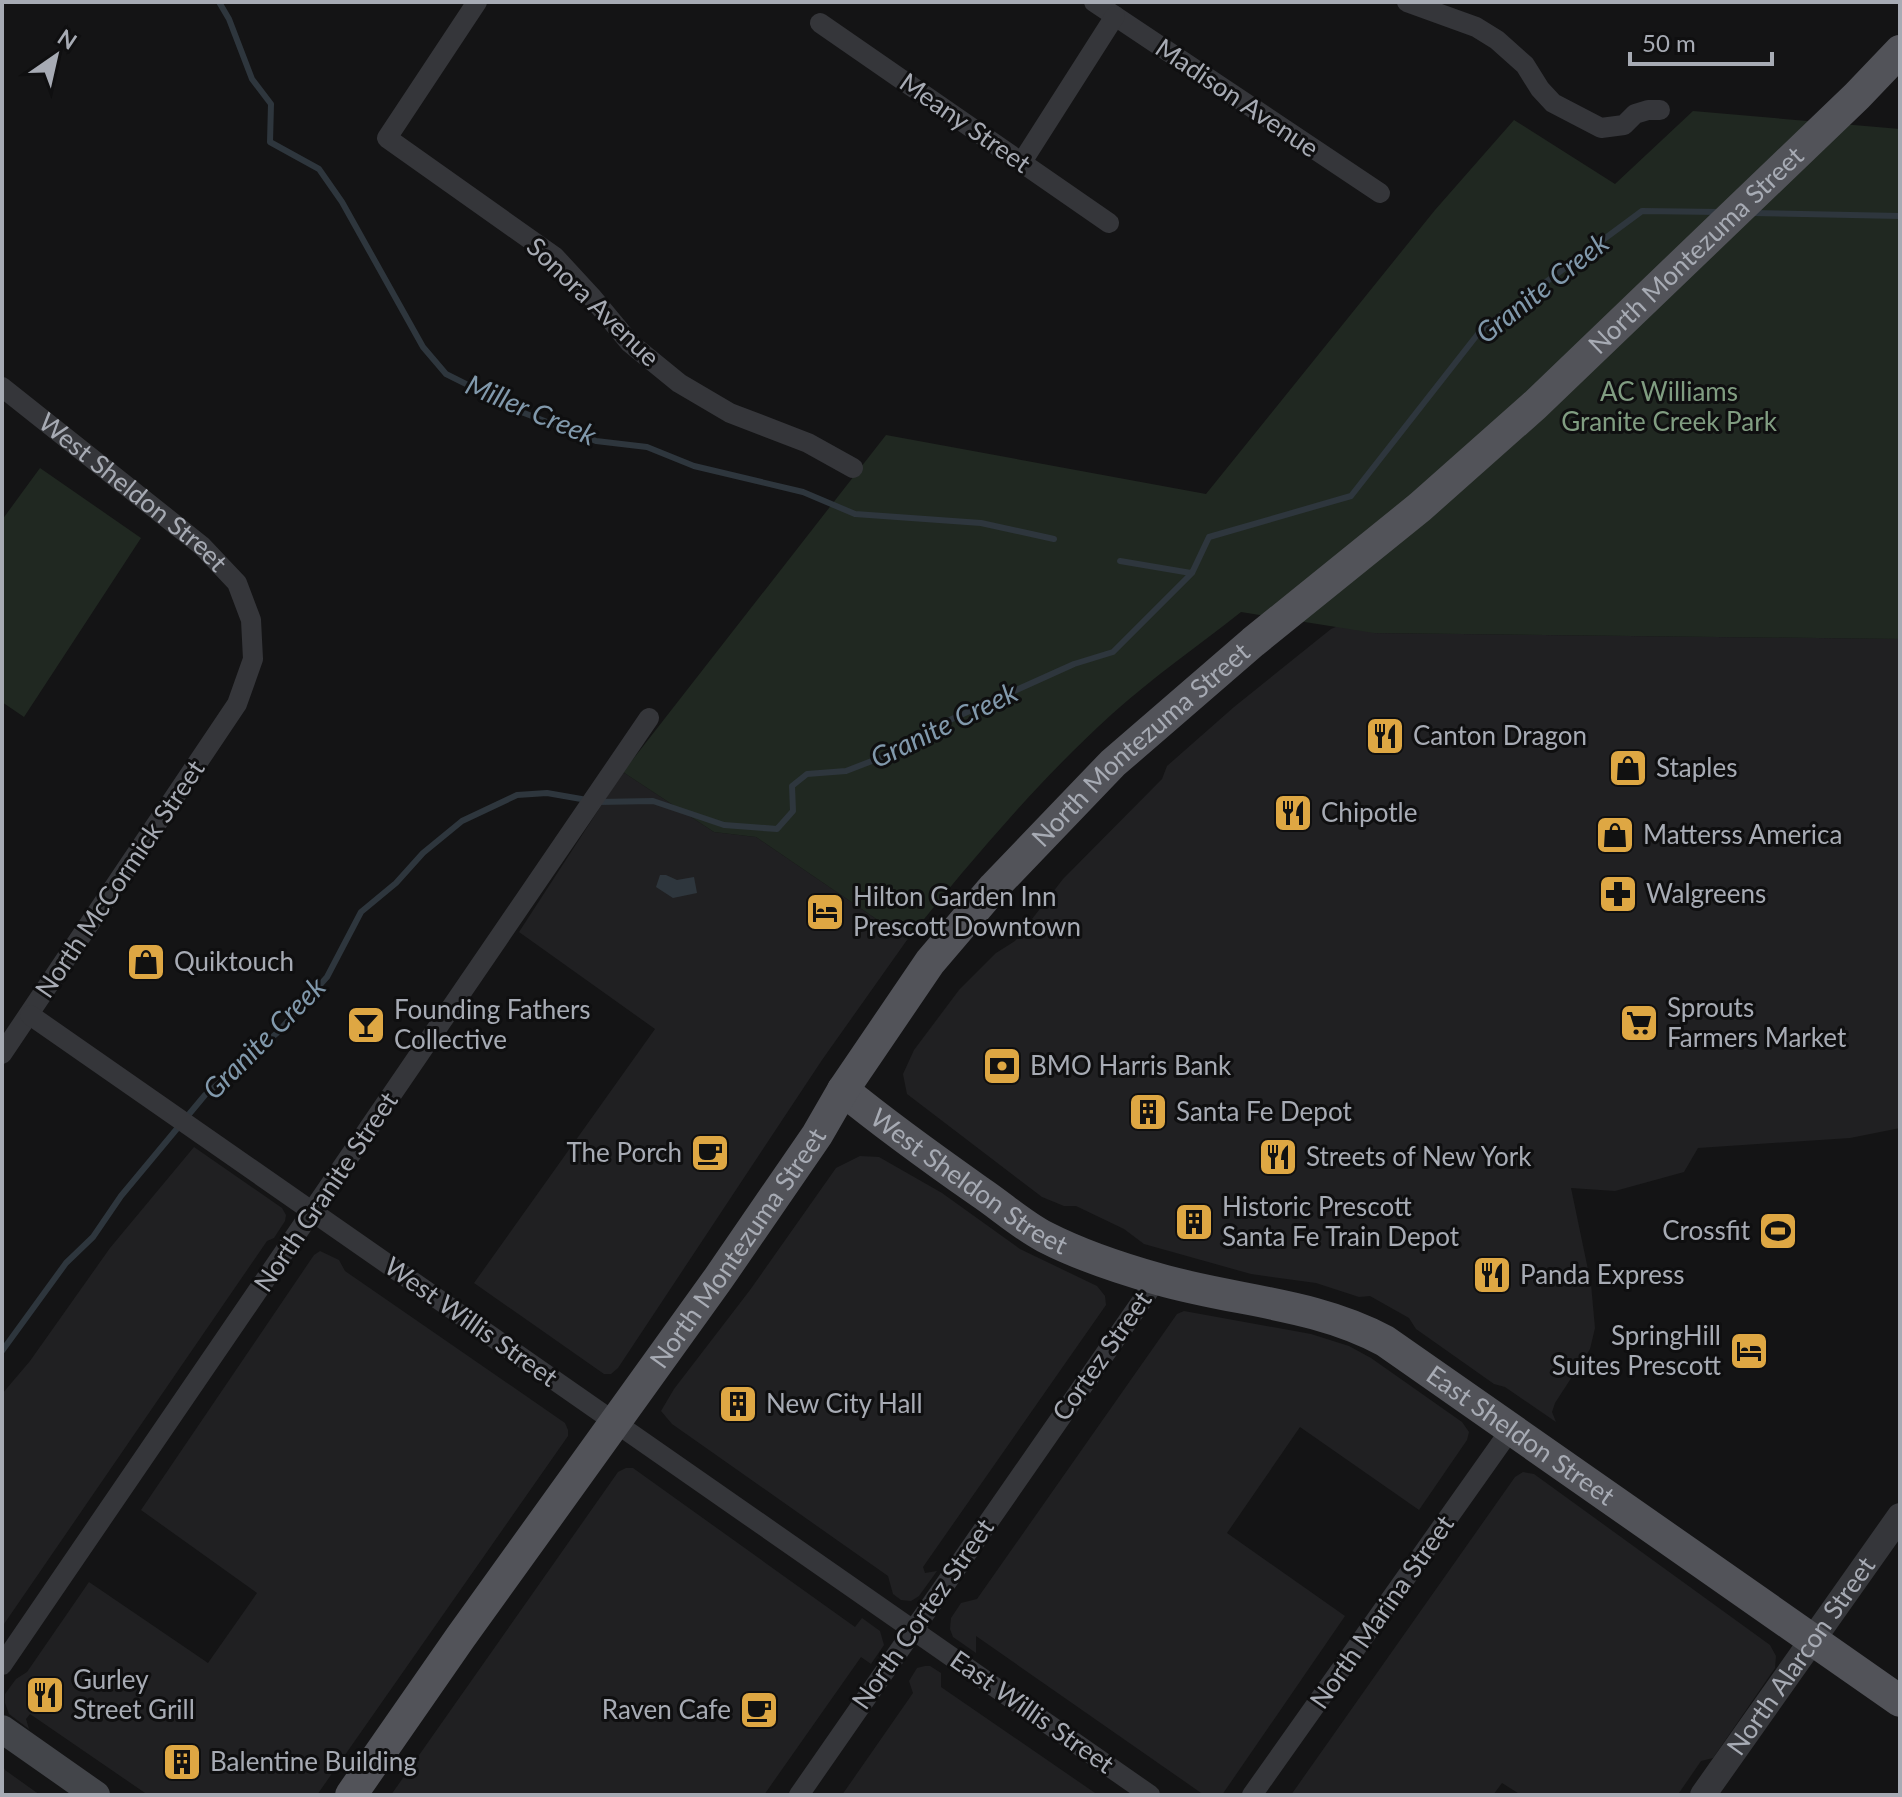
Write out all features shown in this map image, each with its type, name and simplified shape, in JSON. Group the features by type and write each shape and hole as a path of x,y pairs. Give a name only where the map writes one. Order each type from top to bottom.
{"main road":[{"name":"North Montezuma Street","path":"351,1795 817,1135 843,1090 930,962 994,887 1113,763 1253,642 1420,507 1535,405 1900,51"},
{"name":"West Sheldon Street","path":"843,1090 885,1125 1043,1236 1100,1261"},
{"name":"East Sheldon Street","path":"1100,1261 1215,1294 1309,1311 1350,1324 1385,1341 1900,1701"},
{"path":"2,1729 96,1795"}],"street":[{"name":"Sonora Avenue","path":"477,2 387,138 555,257 630,343 679,383 730,413 808,443 853,468"},
{"name":"Madison Avenue","path":"1094,2 1380,193"},
{"path":"1407,2 1476,27 1497,40 1525,65 1553,103 1601,128 1624,125 1635,114 1660,110"},
{"path":"1022,162 1115,16"},
{"name":"Meany Street","path":"820,23 1109,223"},
{"name":"West Sheldon Street","path":"2,387 202,546 237,583 251,620 253,659 237,704"},
{"name":"North McCormick Street","path":"2,1054 237,704"},
{"name":"North Granite Street","path":"2,1665 649,718"},
{"name":"West Willis Street","path":"30,1015 913,1629"},
{"name":"Cortez Street","path":"1047,1434 1157,1279"},
{"name":"North Marina Street","path":"1252,1795 1511,1429"},
{"name":"North Cortez Street","path":"799,1795 1047,1434"},
{"name":"North Alarcon Street","path":"1703,1795 1900,1516"},
{"name":"East Willis Street","path":"913,1629 1150,1795"}],"shaded area":[{"path":"1361,616 1374,633 1900,639 1900,1128 1850,1138 1698,1148 1684,1172 1615,1191 1571,1188 1591,1284 1595,1328 1590,1349 1555,1403 1552,1412 1556,1422 1505,1387 1494,1384 1416,1329 1409,1318 1370,1296 1359,1297 1316,1283 1251,1274 1144,1244 1124,1229 1076,1206 1064,1206 1042,1197 907,1094 903,1074 914,1050 959,990 996,953 1015,941 1063,879 1162,779 1167,766 1331,629"},
{"path":"623,772 714,832 756,837 907,940 822,1060 618,1368 611,1374 604,1374 474,1283 655,1029 519,932"},
{"path":"660,875 677,880 694,877 697,893 673,898 656,887"},
{"path":"194,1147 282,1208 285,1221 274,1238 267,1241 2,1627 2,1394 30,1361 110,1248"},
{"path":"860,1156 879,1157 942,1193 1020,1249 1097,1286 1105,1296 1106,1305 923,1567 925,1573 937,1571 919,1596 911,1601 901,1600 893,1594 888,1576 672,1424 661,1411 836,1168"},
{"path":"320,1251 339,1260 345,1271 565,1423 568,1436 317,1795 148,1795 30,1714 26,1719 29,1729 9,1714 5,1694 16,1679 27,1672 89,1582 208,1663 257,1593 141,1510 314,1255"},
{"path":"1184,1311 1311,1334 1349,1346 1462,1422 1469,1432 1467,1440 1419,1510 1300,1427 1227,1533 1345,1616 1222,1795 1204,1795 976,1636 976,1653 953,1637 950,1629 951,1618 961,1603 977,1599 1177,1314"},
{"path":"633,1468 855,1627 862,1618 880,1631 884,1645 871,1664 861,1657 764,1795 391,1795 618,1472"},
{"path":"1523,1472 1534,1474 1770,1645 1776,1656 1775,1668 1713,1758 1701,1761 1679,1793 1687,1795 1521,1795 1502,1783 1493,1795 1291,1795 1515,1477"},
{"path":"925,1666 941,1673 941,1687 1098,1795 842,1795 913,1693 909,1681 917,1668"},
{"path":"2,1764 5,1770 40,1795 2,1795"}],"green space":[{"name":"AC Williams Granite Creek Park","path":"1693,111 1900,129 1900,639 1374,633 1241,612 1143,688 1084,740 1005,823 907,940 756,837 714,832 623,772 886,435 1206,494 1435,210 1514,120 1615,184"},
{"path":"40,468 141,538 24,717 2,702 2,520"}],"waterway":[{"name":"Miller Creek","path":"219,2 229,19 252,79 271,104 270,142 319,169 342,202 423,347 446,374 524,413 596,441 647,447 694,466 803,492 855,514 981,523 1054,539"},
{"name":"Granite Creek","path":"598,802 653,801 724,825 777,829 793,811 792,786 807,774 846,771 929,739 943,723 1074,664 1113,652 1192,573 1209,537 1351,496 1481,330 1642,211 1720,212"},
{"name":"Granite Creek","path":"1752,213 1900,216"},
{"name":"Miller Creek","path":"1120,561 1191,573"},
{"name":"Granite Creek","path":"2,1351 66,1263 93,1237 121,1196 205,1095 277,1033 327,977 361,912 396,883 423,853 462,821 517,795 547,793 587,800"}],"place":[{"name":"Canton Dragon","path":"1385,736"},
{"name":"Staples","path":"1628,768"},
{"name":"Chipotle","path":"1293,813"},
{"name":"Matterss America","path":"1615,835"},
{"name":"Walgreens","path":"1618,894"},
{"name":"Hilton Garden Inn Prescott Downtown","path":"825,912"},
{"name":"Quiktouch","path":"146,962"},
{"name":"Sprouts Farmers Market","path":"1639,1023"},
{"name":"Founding Fathers Collective","path":"366,1025"},
{"name":"BMO Harris Bank","path":"1002,1066"},
{"name":"Santa Fe Depot","path":"1148,1112"},
{"name":"The Porch","path":"710,1153"},
{"name":"Streets of New York","path":"1278,1157"},
{"name":"Historic Prescott Santa Fe Train Depot","path":"1194,1222"},
{"name":"Crossfit","path":"1778,1231"},
{"name":"Panda Express","path":"1492,1275"},
{"name":"SpringHill Suites Prescott","path":"1749,1351"},
{"name":"New City Hall","path":"738,1404"},
{"name":"Gurley Street Grill","path":"45,1695"},
{"name":"Raven Cafe","path":"759,1710"},
{"name":"Balentine Building","path":"182,1762"}]}
